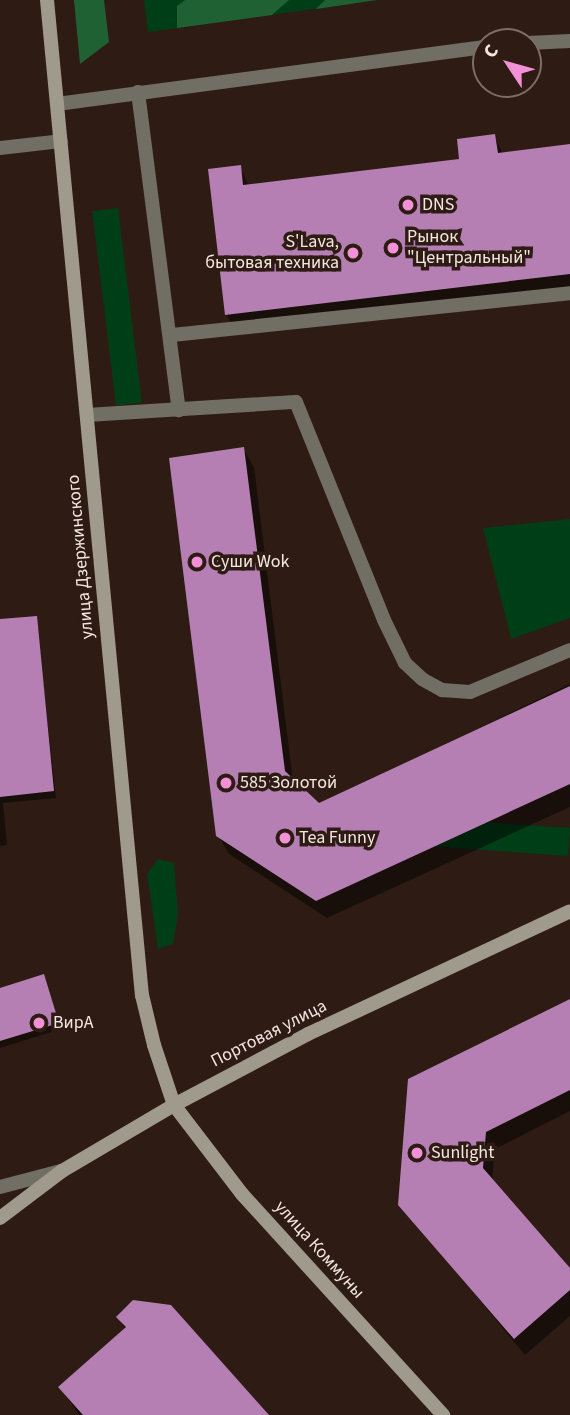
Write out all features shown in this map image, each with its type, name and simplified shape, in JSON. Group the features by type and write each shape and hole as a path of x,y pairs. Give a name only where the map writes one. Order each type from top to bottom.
{"street":[{"name":"улица Дзержинского","path":"47,0 142,995 174,1105"},
{"path":"542,42 570,41"},
{"path":"57,104 472,49"},
{"path":"138,92 172,335 179,410"},
{"path":"0,148 61,141"},
{"path":"172,335 570,293"},
{"path":"87,415 296,402 384,620 405,663 422,679 442,690 470,692 570,650"},
{"name":"Портовая улица","path":"0,1218 62,1171 174,1105 308,1034 570,911"},
{"name":"улица Коммуны","path":"174,1105 242,1194 443,1415"},
{"path":"0,1187 62,1171"}],"green space":[{"path":"74,0 104,0 109,42 80,64"},
{"path":"144,0 377,0 148,32"},
{"path":"185,0 289,0 272,15 177,28 177,6"},
{"path":"325,0 377,0 316,9"},
{"path":"118,208 142,403 116,406 92,211"},
{"path":"570,519 570,618 511,639 483,528"},
{"path":"241,805 570,828 568,856 239,833"},
{"path":"158,859 174,863 178,914 173,944 158,949 147,874"}],"building":[{"name":"Рынок \"Центральный\"","path":"495,134 498,153 570,144 570,274 225,315 208,169 241,165 243,185 459,159 457,139"},
{"path":"244,447 285,771 319,803 570,686 570,784 316,901 216,836 169,458"},
{"path":"37,616 54,791 0,797 0,619"},
{"path":"44,974 59,1023 0,1041 0,988"},
{"path":"570,999 570,1090 486,1132 483,1168 570,1268 570,1290 514,1339 398,1205 408,1079"},
{"path":"133,1300 171,1305 269,1415 83,1415 58,1387 126,1327 116,1317"}],"place":[{"name":"DNS","path":"408,205"},
{"name":"Рынок \"Центральный\"","path":"393,248"},
{"name":"S'Lava, бытовая техника","path":"353,253"},
{"name":"Суши Wok","path":"197,562"},
{"name":"585 Золотой","path":"226,783"},
{"name":"Tea Funny","path":"285,838"},
{"name":"ВирА","path":"39,1023"},
{"name":"Sunlight","path":"417,1153"}]}
